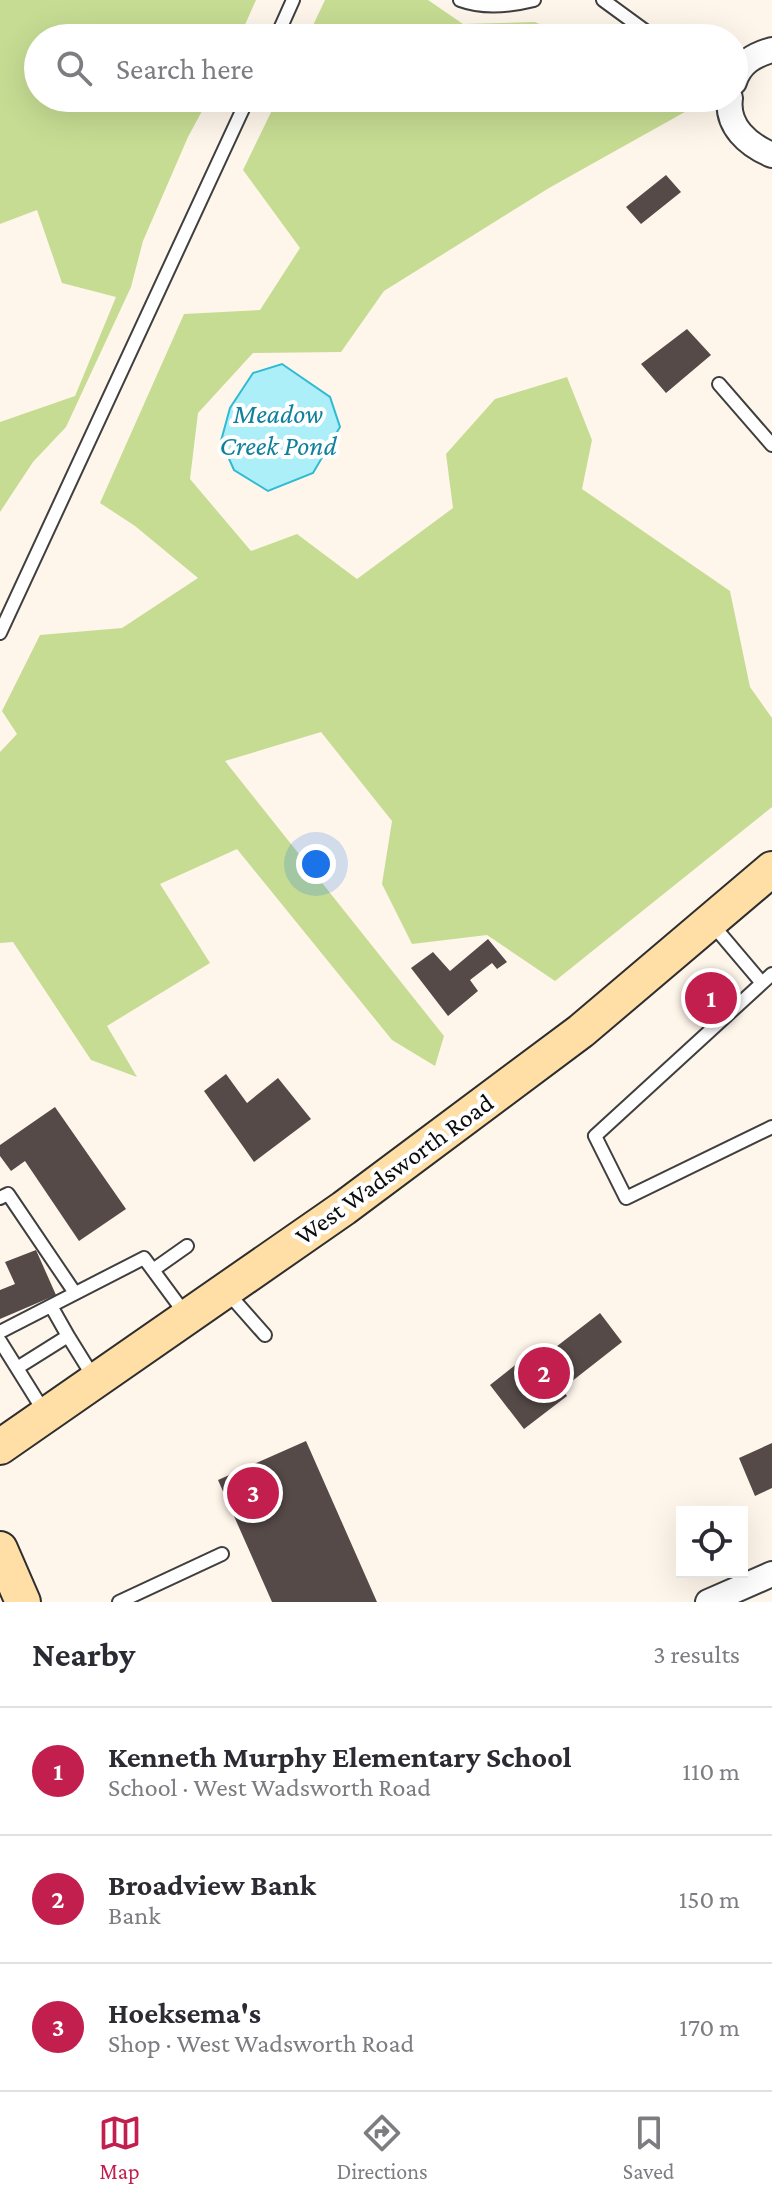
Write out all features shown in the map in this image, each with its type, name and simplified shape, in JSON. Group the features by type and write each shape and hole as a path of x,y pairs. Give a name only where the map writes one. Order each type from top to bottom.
{"main road":[{"name":"West Wadsworth Road","path":"0,1447 344,1208 581,1031 772,869"},
{"path":"0,1549 23,1602"}],"street":[{"path":"748,61 755,55 772,50"},
{"path":"733,112 735,125 746,142 772,155"},
{"path":"708,1602 772,1574"}],"lane":[{"path":"282,24 293,0"},
{"path":"460,0 477,6 534,0"},
{"path":"603,0 636,24"},
{"path":"0,633 242,112"},
{"path":"719,384 772,445"},
{"path":"710,922 767,978 595,1136 626,1198 772,1127"},
{"path":"0,1198 8,1194 75,1293"},
{"path":"153,1270 187,1246"},
{"path":"7,1324 51,1306 144,1258 187,1317"},
{"path":"225,1291 265,1335"},
{"path":"51,1306 95,1380"},
{"path":"17,1368 68,1336"},
{"path":"0,1341 46,1414"},
{"path":"119,1602 222,1554"}],"green space":[{"path":"0,0 256,0 245,24 24,24 24,112 201,112 143,241 131,287 66,427 33,462 0,512 0,422 75,396 116,297 62,283 37,210 0,224"},
{"path":"325,0 428,0 463,24 314,24"},
{"path":"535,22 539,24 463,24"},
{"path":"271,112 685,112 549,188 384,291 341,352 253,353 198,413 190,479 251,551 297,534 357,579 453,508 446,454 495,399 567,377 592,440 582,489 730,591 750,687 772,718 772,807 555,981 487,935 412,944 382,884 392,821 321,732 225,761 444,1036 435,1066 392,1040 237,849 160,884 210,963 107,1026 137,1077 91,1060 13,942 0,943 0,752 17,734 2,711 40,635 122,628 198,578 135,526 100,503 184,314 260,310 300,248 243,170"}],"water":[{"name":"Meadow Creek Pond","path":"282,364 330,397 340,427 313,473 268,491 234,470 221,441 230,408 253,373"}],"building":[{"path":"666,175 681,192 641,224 626,207"},
{"path":"687,329 711,355 666,393 641,364"},
{"path":"488,939 507,962 497,969 492,963 470,980 478,991 448,1016 411,968 433,952 450,971"},
{"path":"226,1074 247,1103 278,1078 311,1119 254,1162 204,1091"},
{"path":"55,1107 126,1209 79,1241 25,1161 11,1171 0,1156 0,1145"},
{"path":"36,1250 56,1295 0,1319 0,1290 15,1284 5,1262"},
{"path":"600,1313 622,1342 562,1389 567,1396 524,1429 490,1385 532,1352 539,1360"},
{"path":"306,1441 377,1602 272,1602 218,1480"},
{"path":"772,1443 772,1488 755,1496 739,1458"}],"place":[{"name":"Kenneth Murphy Elementary School","path":"711,998"},
{"name":"Broadview Bank","path":"544,1373"},
{"name":"Hoeksema's","path":"253,1493"}]}
